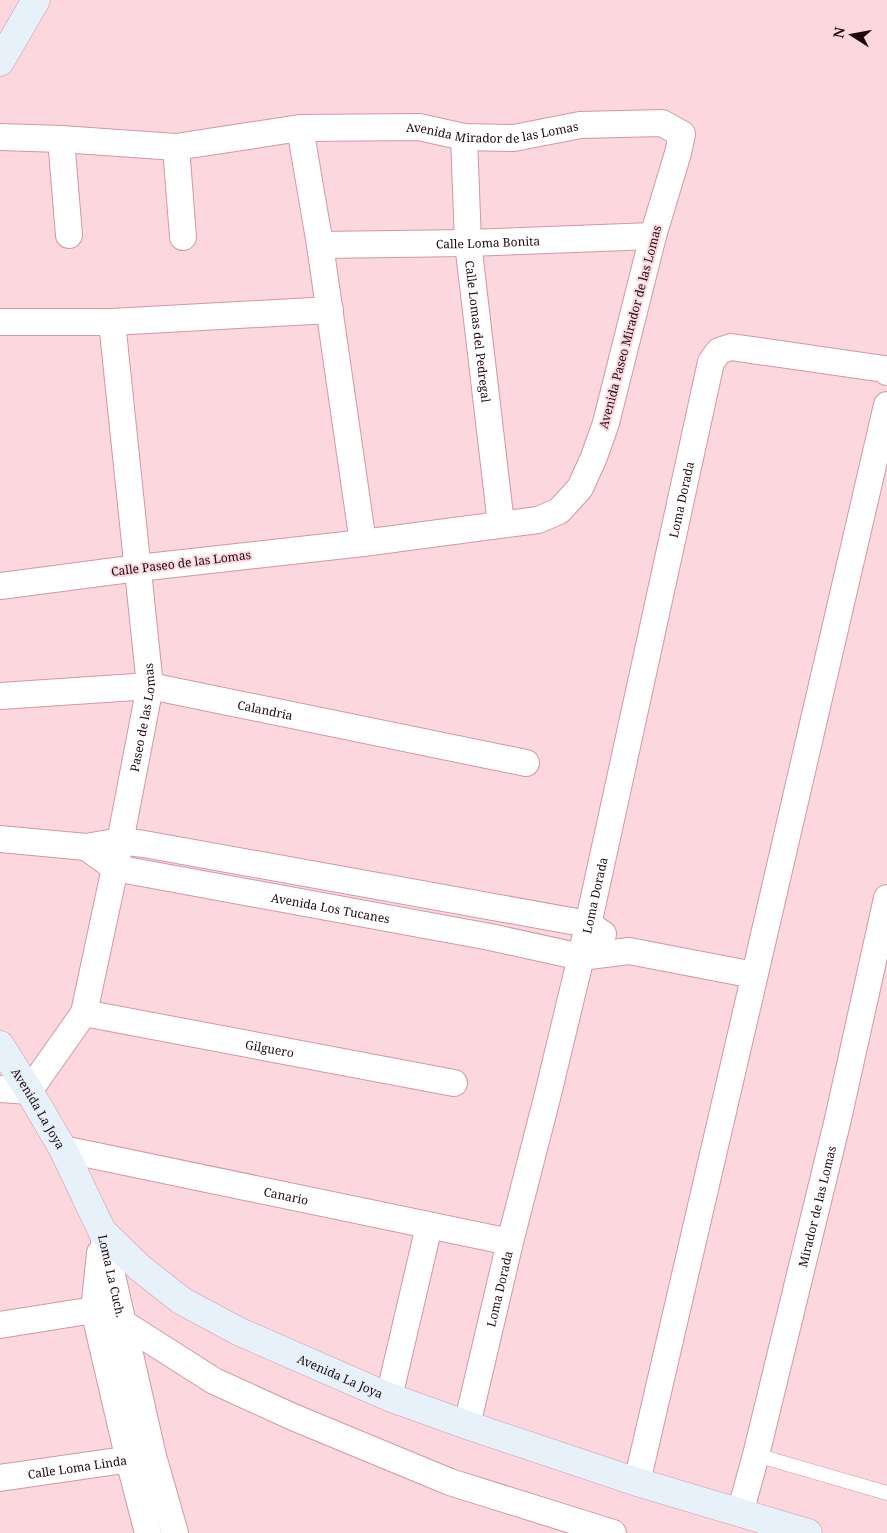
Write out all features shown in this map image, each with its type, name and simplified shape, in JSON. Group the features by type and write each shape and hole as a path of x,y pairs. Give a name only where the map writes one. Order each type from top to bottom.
{"main road":[{"path":"0,62 36,0"},
{"name":"Avenida La Joya","path":"0,1045 63,1149 102,1231 140,1268 182,1301 240,1332 389,1397 637,1482 808,1533"}],"street":[{"name":"Avenida Mirador de las Lomas","path":"300,128 419,127 464,137 514,138 580,125 662,123 682,134"},
{"path":"0,137 176,147 300,128 330,310 363,543"},
{"name":"Avenida Paseo Mirador de las Lomas","path":"559,510 580,488 606,423 682,134"},
{"name":"Calle Lomas del Pedregal","path":"464,137 468,244 500,524"},
{"path":"61,139 69,235"},
{"path":"176,147 183,237"},
{"name":"Calle Loma Bonita","path":"320,245 468,244 654,236"},
{"path":"0,322 112,322 330,310"},
{"name":"Paseo de las Lomas","path":"29,1091 84,1013 115,868 150,686 112,322"},
{"name":"Loma Dorada","path":"467,1425 510,1242 548,1098 581,957 711,362 719,351 731,347 884,369 887,372"},
{"path":"637,1482 887,405"},
{"name":"Calle Paseo de las Lomas","path":"0,586 138,568 363,543 538,520 559,510"},
{"name":"Calandria","path":"0,696 150,686 526,763"},
{"path":"0,839 86,847 120,841 588,924 629,951 754,975"},
{"name":"Avenida Los Tucanes","path":"86,847 115,868 490,937 581,957 629,951"},
{"name":"Mirador de las Lomas","path":"740,1513 756,1455 835,1129 880,969 887,898"},
{"name":"Gilguero","path":"84,1013 454,1083"},
{"path":"0,1089 29,1091"},
{"name":"Canario","path":"63,1149 510,1242"},
{"path":"389,1397 429,1226"},
{"name":"Loma La Cuch.","path":"102,1231 94,1310 141,1458 175,1533"},
{"name":"Loma La Cuch.","path":"102,1231 123,1323 141,1458 148,1533"},
{"path":"0,1325 94,1310 123,1323 214,1381 293,1417 450,1482 598,1531"},
{"name":"Calle Loma Linda","path":"0,1478 141,1458"}],"lane":[{"path":"756,1455 887,1492"}]}
